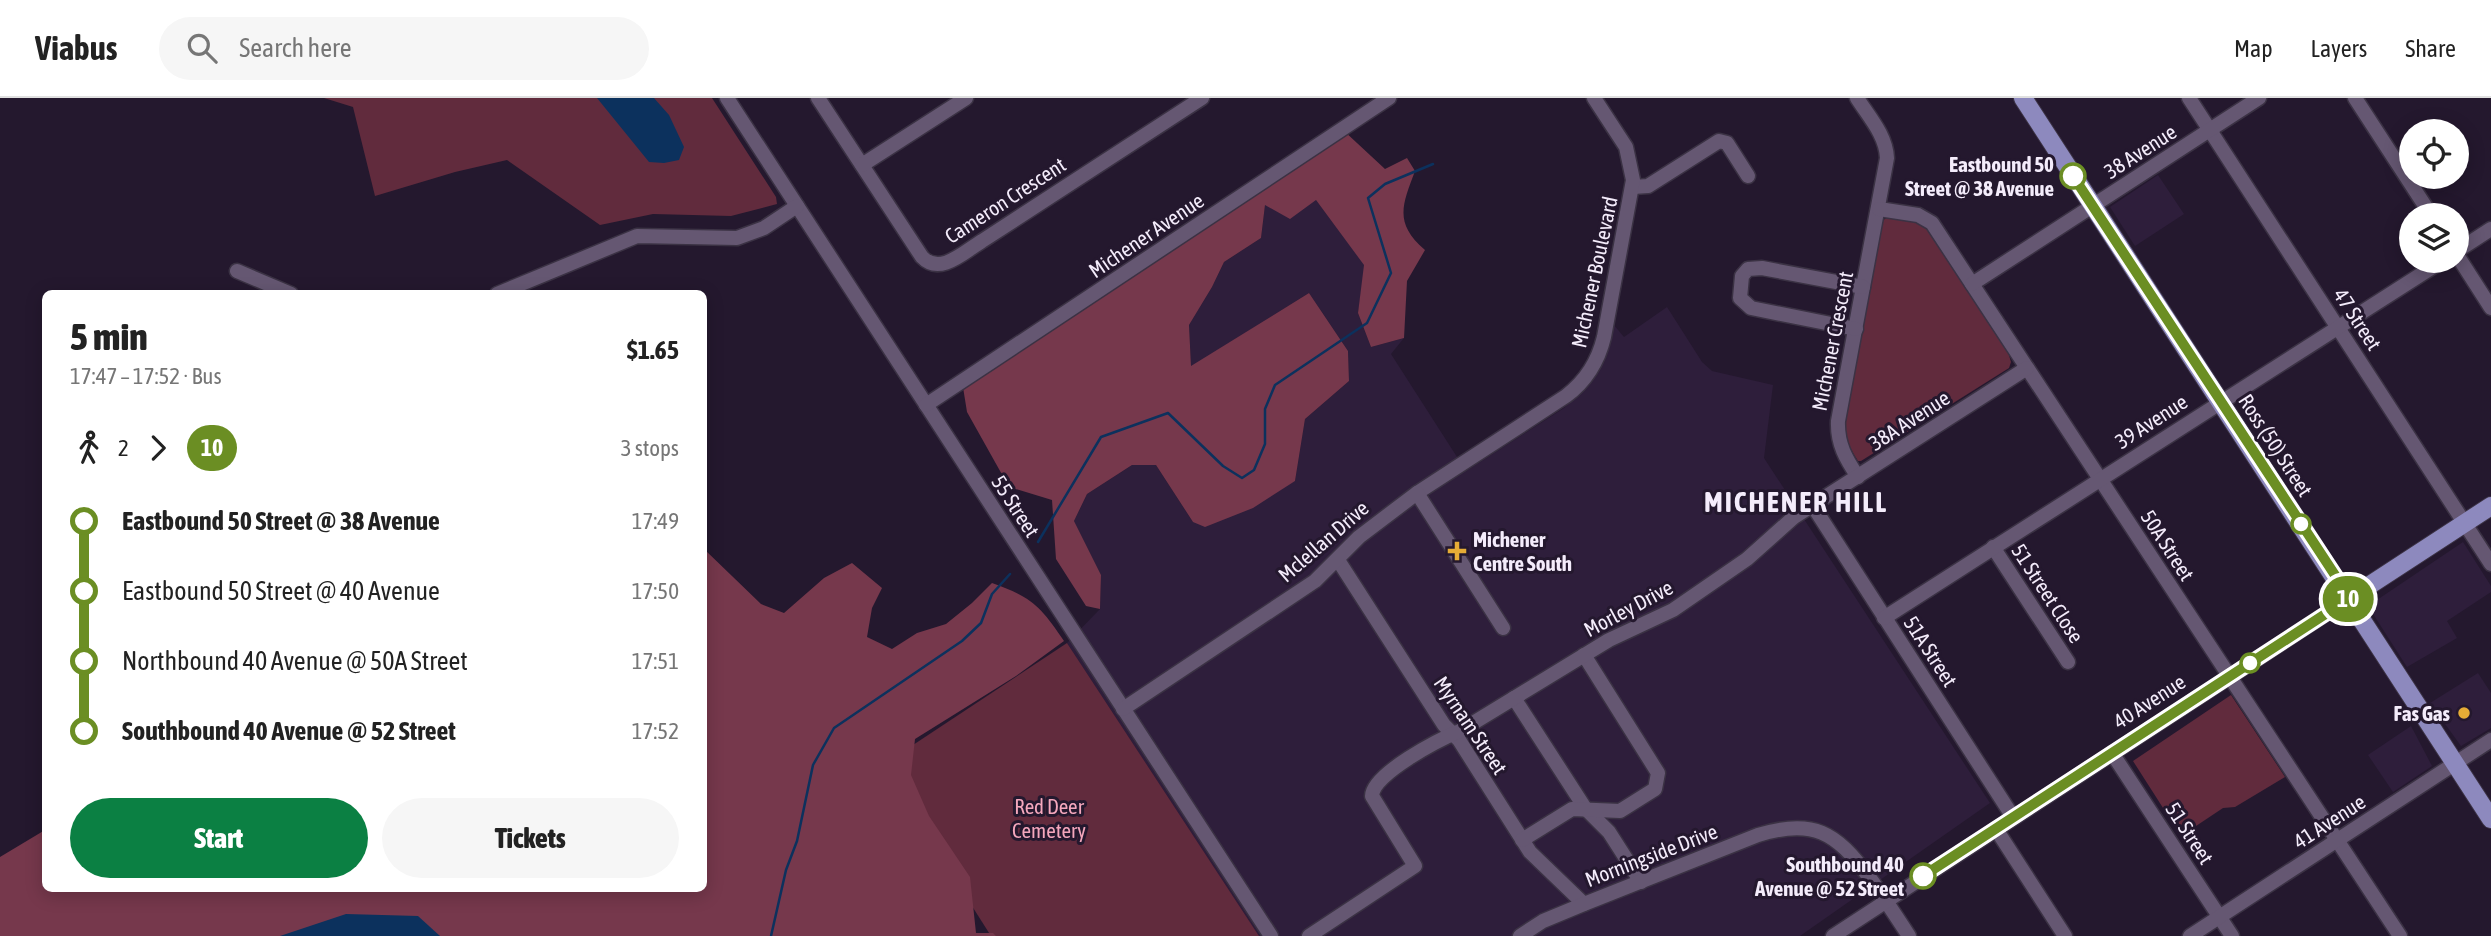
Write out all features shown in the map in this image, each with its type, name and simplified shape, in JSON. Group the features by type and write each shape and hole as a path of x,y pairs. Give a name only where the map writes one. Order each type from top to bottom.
{"main road":[{"name":"Ross (50) Street","path":"2023,98 2491,819"},
{"name":"40 Avenue","path":"2350,598 2491,506"}],"street":[{"name":"55 Street","path":"727,98 1271,936"},
{"name":"Cameron Crescent","path":"818,98 922,257 929,264 938,265 950,261 982,241 1202,98"},
{"path":"862,165 966,98"},
{"name":"Michener Avenue","path":"926,405 1389,98"},
{"name":"Michener Boulevard","path":"1417,493 1566,396 1585,378 1596,361 1604,338 1633,187 1633,172 1626,147 1594,98"},
{"name":"Michener Crescent","path":"1857,98 1882,135 1887,149 1879,209 1838,430 1842,450 1858,477"},
{"name":"47 Street","path":"2189,98 2491,564"},
{"name":"38 Avenue","path":"1972,284 2259,98"},
{"path":"2355,98 2423,203"},
{"path":"1633,187 1644,187 1722,140 1748,176"},
{"path":"507,290 636,236 737,238 764,228 797,206"},
{"name":"50A Street","path":"1879,209 1918,215 1932,223 2400,936"},
{"path":"2469,245 2491,229"},
{"path":"1856,329 1751,308 1742,302 1739,293 1745,272 1757,268 1863,288"},
{"path":"237,271 281,290"},
{"path":"2469,272 2491,308"},
{"name":"39 Avenue","path":"1884,618 2423,273"},
{"name":"38A Avenue","path":"1813,506 2027,368"},
{"path":"1417,493 1503,628"},
{"name":"Mclellan Drive","path":"1123,709 1309,586 1366,531 1417,493"},
{"name":"51A Street","path":"1813,506 2013,817"},
{"name":"Morley Drive","path":"1309,936 1415,866 1374,802 1373,790 1386,774 1609,639 1673,610 1747,559 1794,516 1813,506"},
{"name":"51 Street Close","path":"1993,547 2068,662"},
{"name":"Myrnam Street","path":"1338,560 1444,725 1459,740 1532,854 1584,904"},
{"name":"40 Avenue","path":"1833,936 2350,598"},
{"path":"1522,840 1570,810 1586,808 1611,812 1625,809 1655,789 1658,774 1584,654"},
{"path":"1514,698 1586,808 1609,832 1641,882"},
{"name":"41 Avenue","path":"2190,936 2491,740"},
{"name":"51 Street","path":"2112,752 2232,936"},
{"name":"Morningside Drive","path":"1520,936 1543,921 1584,904 1758,835 1784,828 1802,827 1824,832 1846,847 1886,900"},
{"path":"1996,829 2065,936"},
{"path":"1886,900 1909,936"}],"shaded area":[{"path":"1343,130 1385,169 1407,158 1415,171 1404,204 1405,222 1415,240 1425,250 1407,281 1404,338 1371,347 1358,313 1364,265 1316,200 1290,219 1265,205 1261,238 1224,262 1189,325 1191,366 1309,293 1348,351 1349,381 1305,419 1295,481 1253,508 1205,527 1193,522 1156,465 1132,465 1087,494 1074,521 1101,575 1100,609 1086,606 1056,559 1052,500 1009,487 967,412 962,381"},
{"path":"2158,175 2184,214 2135,246 2110,207"},
{"name":"Michener Centre South","path":"1316,200 1365,265 1358,313 1371,347 1404,338 1391,354 1466,471 1564,408 1592,382 1609,349 1613,324 1624,337 1667,307 1702,362 1712,371 1773,385 1764,458 1990,803 1800,936 1259,936 1067,643 1100,609 1101,575 1074,521 1087,494 1132,465 1156,465 1193,522 1295,481 1305,419 1349,381 1348,351 1309,293 1191,367 1189,325 1224,262 1261,238 1265,205"},
{"path":"2463,542 2491,586 2491,592 2447,621 2457,638 2407,667 2368,606"},
{"path":"707,552 761,604 784,613 824,578 852,563 882,588 872,608 867,637 892,649 917,633 946,624 992,583 1017,593 1034,604 1064,641 1016,676 915,739 911,775 929,816 970,877 976,933 993,933 996,936 0,936 0,857 42,832 42,892 707,892"},
{"path":"2478,673 2491,693 2491,728 2461,746 2430,703"},
{"path":"2411,726 2432,766 2393,792 2368,755"}],"green space":[{"path":"324,98 712,98 776,197 777,204 731,216 653,214 600,225 507,160 455,172 375,196 353,107"},
{"path":"1888,217 1915,222 1927,228 2008,352 2011,362 2009,368 1858,461 1848,443 1846,422 1878,227 1880,222"},
{"name":"Red Deer Cemetery","path":"1067,643 1259,936 991,936 895,785 913,745"},
{"path":"2231,695 2285,777 2235,807 2223,808 2181,836 2133,761"}],"water":[{"path":"597,98 654,98 669,115 684,147 679,160 649,162"},
{"path":"346,914 418,916 440,936 280,936"}],"waterway":[{"path":"1038,542 1101,437 1168,413 1223,466 1242,478 1254,470 1265,444 1265,409 1275,385 1367,323 1391,273 1368,198 1385,184 1433,164"},
{"path":"771,936 786,870 797,841 813,765 834,728 962,641 981,623 992,594 1010,574"}],"bus line":[{"name":"10","path":"1923,876 2350,598 2073,176"}],"place":[{"name":"Eastbound 50 Street @ 38 Avenue","path":"2073,176"},
{"name":"Michener Centre South","path":"1457,551"},
{"name":"Fas Gas","path":"2464,713"},
{"name":"Southbound 40 Avenue @ 52 Street","path":"1923,876"}],"district":[{"name":"MICHENER HILL","path":"1796,502"}]}
